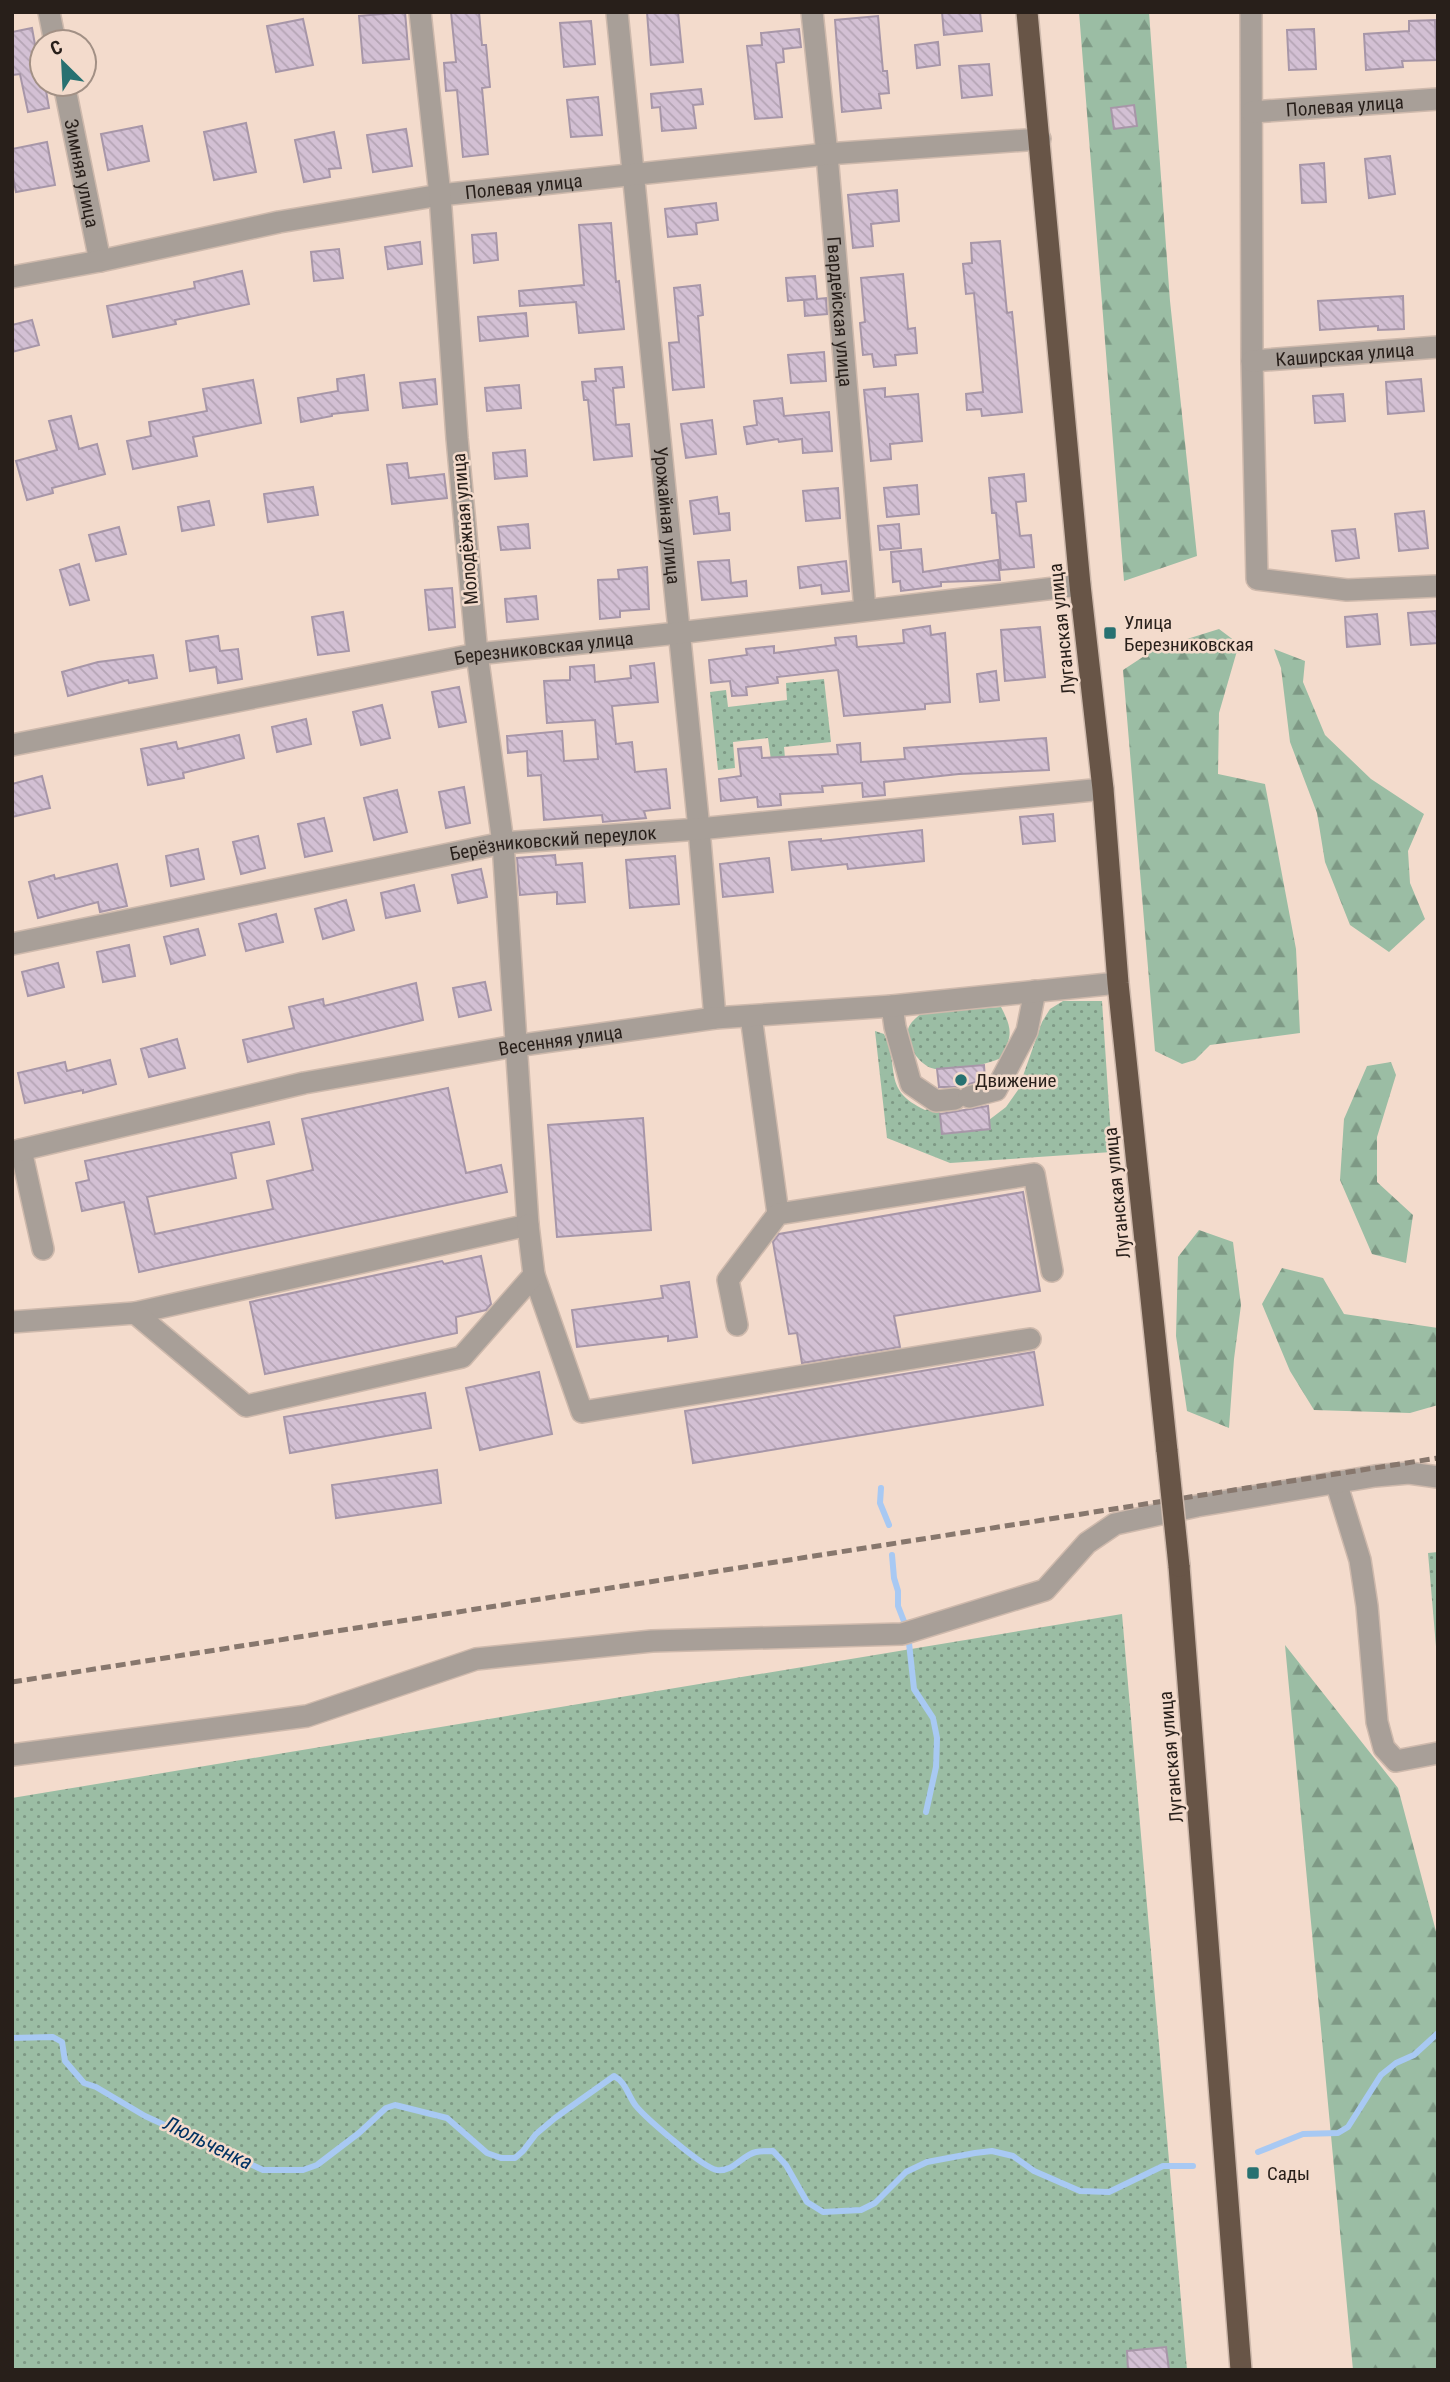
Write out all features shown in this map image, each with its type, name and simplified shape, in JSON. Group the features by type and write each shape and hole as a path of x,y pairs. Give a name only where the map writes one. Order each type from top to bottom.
{"highway":[{"name":"Луганская улица","path":"1027,12 1080,584 1103,789 1118,982 1179,1566 1241,2370"}],"street":[{"name":"Молодёжная улица","path":"420,12 440,195 457,438 477,654 503,843 528,1225 534,1275 582,1412 1030,1339"},
{"name":"Урожайная улица","path":"617,12 699,829 715,1018"},
{"name":"Гвардейская улица","path":"813,12 865,610"},
{"path":"1251,12 1252,361 1257,579 1347,590 1438,586"},
{"name":"Зимняя улица","path":"67,98 100,261"},
{"name":"Полевая улица","path":"1252,111 1438,99"},
{"name":"Полевая улица","path":"12,277 279,222 440,195 827,153 1040,139"},
{"name":"Каширская улица","path":"1252,361 1438,347"},
{"name":"Березниковская улица","path":"12,745 477,654 678,633 1080,584"},
{"name":"Берёзниковский переулок","path":"12,944 503,843 699,829 1103,789"},
{"name":"Весенняя улица","path":"17,1151 304,1083 515,1046 715,1018 892,1006 1118,982"},
{"path":"892,1006 911,1084 936,1101 996,1090 1027,1031 1035,991"},
{"path":"751,1016 778,1214"},
{"path":"17,1151 43,1249"},
{"path":"737,1325 728,1280 778,1214 1034,1174 1052,1271"},
{"path":"12,1322 135,1313 528,1225"},
{"path":"135,1313 246,1406 462,1357 534,1275"},
{"path":"12,1755 307,1716 476,1659 652,1641 902,1634 1045,1590 1087,1543 1115,1524 1197,1506 1336,1482 1409,1473 1438,1476"},
{"path":"1336,1482 1360,1560 1367,1606 1377,1722 1384,1748 1396,1761 1438,1753"}],"green space":[{"path":"1079,12 1149,12 1170,301 1197,556 1124,581"},
{"path":"1219,629 1239,644 1219,713 1218,774 1265,784 1296,949 1300,1033 1210,1045 1195,1060 1182,1064 1155,1051 1123,670 1155,649"},
{"path":"1274,649 1305,661 1303,682 1325,735 1371,779 1424,814 1408,851 1410,883 1425,919 1389,952 1350,925 1325,862 1317,813 1290,742 1281,668"},
{"path":"824,679 831,742 784,747 785,758 771,760 768,738 733,742 735,768 718,770 710,692 726,690 728,707 787,700 786,683"},
{"path":"1063,1001 1102,1001 1112,1152 950,1163 887,1138 875,1031 884,1034 889,1046 894,1077 902,1094 925,1110 939,1106 942,1134 990,1129 989,1120 1006,1107 1018,1090 1042,1022 1050,1009"},
{"path":"1001,1007 1010,1033 1001,1058 968,1068 935,1069 924,1064 911,1048 909,1027 922,1013"},
{"path":"1391,1062 1396,1075 1377,1137 1377,1182 1413,1215 1406,1263 1372,1254 1340,1180 1344,1119 1367,1066"},
{"path":"1199,1230 1233,1242 1241,1305 1229,1428 1187,1411 1176,1336 1178,1257"},
{"path":"1282,1268 1323,1278 1344,1314 1438,1328 1438,1405 1410,1413 1314,1410 1290,1371 1262,1304"},
{"path":"1438,1552 1438,1670 1428,1553"},
{"path":"1122,1614 1187,2370 12,2370 12,1798"},
{"path":"1285,1645 1398,1788 1438,1939 1438,2370 1353,2370"}],"building":[{"path":"405,12 409,59 363,63 359,16"},
{"path":"451,12 479,12 482,45 486,45 490,87 482,88 488,154 463,157 457,90 446,91 444,63 456,62"},
{"path":"647,12 678,12 683,62 651,65"},
{"path":"942,12 980,12 982,31 944,35"},
{"path":"878,16 883,71 887,71 889,93 879,94 881,108 842,112 835,20"},
{"path":"303,19 313,65 276,72 267,26"},
{"path":"1435,20 1437,60 1402,61 1403,67 1366,70 1364,34 1409,31 1409,21"},
{"path":"591,21 595,64 564,67 560,23"},
{"path":"28,29 28,98 47,98 49,108 28,112 20,74 12,75 12,32"},
{"path":"799,29 801,47 783,49 784,62 776,63 782,117 755,119 747,46 762,45 761,33"},
{"path":"1314,29 1316,69 1289,70 1287,30"},
{"path":"938,42 940,65 917,68 915,45"},
{"path":"989,64 992,95 962,98 959,66"},
{"path":"701,89 703,104 693,105 696,128 662,131 660,107 652,108 651,94"},
{"path":"598,97 602,135 571,137 567,100"},
{"path":"1134,105 1137,126 1114,129 1111,108"},
{"path":"246,123 256,172 214,180 204,132"},
{"path":"142,126 149,161 108,170 101,134"},
{"path":"406,129 412,166 373,172 367,135"},
{"path":"334,132 341,168 329,169 330,177 304,182 295,140"},
{"path":"47,142 55,185 16,192 12,172 12,149"},
{"path":"1390,156 1395,194 1369,198 1365,159"},
{"path":"1324,163 1326,202 1302,203 1300,165"},
{"path":"897,190 899,221 871,224 873,246 853,248 848,195"},
{"path":"716,203 718,220 696,223 697,234 668,237 665,209"},
{"path":"611,223 616,282 619,281 624,329 579,333 576,302 520,306 519,291 584,285 579,225"},
{"path":"496,233 498,260 474,263 472,235"},
{"path":"1000,241 1007,313 1012,312 1022,412 982,416 981,409 967,410 966,394 983,392 974,293 966,294 963,264 972,263 971,243"},
{"path":"420,242 422,264 388,269 385,247"},
{"path":"339,249 343,278 314,281 311,252"},
{"path":"242,271 249,304 175,320 176,324 113,337 107,306 195,288 194,282"},
{"path":"903,274 908,329 915,328 917,353 895,355 896,365 874,367 872,354 863,355 860,323 865,322 861,278"},
{"path":"815,276 817,299 826,298 827,314 805,316 804,300 814,299 788,301 786,278"},
{"path":"700,285 703,315 698,316 704,387 673,390 669,343 679,342 674,288"},
{"path":"1403,296 1404,329 1378,330 1378,326 1320,330 1318,301"},
{"path":"526,313 528,336 480,341 478,317"},
{"path":"32,320 39,345 12,352 12,325"},
{"path":"824,352 826,381 791,383 788,355"},
{"path":"622,367 624,387 613,388 616,425 629,424 632,456 594,460 588,400 584,400 582,382 596,381 595,369"},
{"path":"364,375 368,410 332,414 301,422 298,398 338,391 337,379"},
{"path":"435,379 437,404 403,408 400,383"},
{"path":"1421,379 1424,411 1388,414 1386,382"},
{"path":"253,380 261,423 193,437 197,456 133,469 127,441 151,436 149,422 207,411 203,389"},
{"path":"519,385 521,408 487,411 485,388"},
{"path":"885,388 885,397 918,394 922,441 890,444 891,459 871,461 864,390"},
{"path":"1343,394 1345,421 1315,423 1313,396"},
{"path":"782,398 784,416 829,412 832,451 803,453 802,439 779,442 778,439 747,444 744,427 757,425 754,401"},
{"path":"71,416 79,449 97,444 105,474 52,488 53,493 27,500 16,461 57,450 49,421"},
{"path":"712,420 716,454 686,458 681,424"},
{"path":"525,450 527,476 495,479 493,453"},
{"path":"407,463 409,478 444,474 447,498 392,504 387,465"},
{"path":"1024,474 1026,501 1016,502 1020,536 1031,535 1034,567 1001,570 996,513 992,513 989,478"},
{"path":"917,485 919,514 887,517 884,488"},
{"path":"313,487 318,515 268,522 264,494"},
{"path":"838,488 840,518 806,521 803,491"},
{"path":"717,497 719,514 729,513 730,530 694,534 690,501"},
{"path":"209,501 214,525 182,531 178,507"},
{"path":"1424,511 1428,548 1399,551 1395,514"},
{"path":"528,524 530,548 501,550 498,527"},
{"path":"899,524 901,548 880,550 878,526"},
{"path":"119,527 126,554 96,561 89,535"},
{"path":"1355,529 1359,558 1336,561 1332,531"},
{"path":"921,549 923,572 998,560 1000,580 941,582 941,586 901,591 900,581 893,582 891,552"},
{"path":"729,560 731,583 746,581 747,596 702,600 698,562"},
{"path":"846,561 849,591 822,594 821,585 800,588 798,567"},
{"path":"79,564 89,600 70,605 60,570"},
{"path":"647,567 649,609 620,611 620,617 600,619 598,580 619,579 618,570"},
{"path":"452,588 455,627 429,630 425,590"},
{"path":"536,596 538,619 507,622 505,599"},
{"path":"1436,611 1438,643 1411,645 1408,613"},
{"path":"343,612 349,651 318,655 312,617"},
{"path":"1377,614 1380,644 1347,647 1345,617"},
{"path":"930,626 931,635 945,633 950,702 925,704 925,709 844,716 838,670 777,677 778,683 746,687 747,695 732,696 730,681 711,683 709,660 747,655 746,649 774,646 774,653 836,645 835,638 856,636 857,647 904,643 903,630"},
{"path":"1040,627 1045,677 1005,681 1001,630"},
{"path":"218,636 220,651 238,649 242,679 218,683 216,667 190,671 186,641"},
{"path":"153,655 157,678 129,683 128,680 68,696 62,672 98,662"},
{"path":"654,663 658,702 612,706 616,744 632,742 635,772 666,769 670,808 644,811 646,818 603,822 602,815 544,820 541,775 528,776 527,751 508,753 507,736 562,731 564,761 598,759 595,720 547,723 544,681 570,680 570,667 594,665 595,682 631,678 630,666"},
{"path":"996,671 999,700 980,702 977,674"},
{"path":"459,687 466,722 439,727 432,692"},
{"path":"382,705 390,738 361,745 353,712"},
{"path":"306,719 311,744 277,752 272,727"},
{"path":"239,735 244,758 183,773 184,778 148,785 141,749 176,742 178,749"},
{"path":"1046,738 1049,770 959,774 884,782 885,795 863,797 862,783 822,786 823,792 780,794 781,805 758,807 757,797 721,801 719,779 741,776 738,749 761,747 762,758 838,754 837,745 860,743 861,762 905,759 904,748"},
{"path":"42,776 50,808 12,817 12,784"},
{"path":"464,787 470,823 446,828 439,792"},
{"path":"397,790 407,832 374,840 364,798"},
{"path":"1053,814 1055,841 1023,844 1020,817"},
{"path":"324,818 332,851 305,857 298,824"},
{"path":"922,830 924,861 848,869 847,864 792,870 789,842"},
{"path":"258,836 265,868 241,874 233,842"},
{"path":"198,849 204,879 171,886 166,856"},
{"path":"555,855 556,865 582,863 585,902 557,904 557,892 520,895 517,858"},
{"path":"675,856 679,904 630,908 626,860"},
{"path":"769,858 773,892 723,897 720,864"},
{"path":"117,864 127,906 100,912 98,902 38,918 29,882 54,875 55,879"},
{"path":"481,869 487,897 458,903 452,875"},
{"path":"414,885 420,911 386,918 381,893"},
{"path":"346,900 354,930 323,939 315,909"},
{"path":"276,914 283,942 246,951 239,924"},
{"path":"198,929 205,955 171,964 164,937"},
{"path":"129,945 135,976 103,982 97,952"},
{"path":"58,963 64,987 28,996 22,972"},
{"path":"485,982 491,1010 459,1017 453,988"},
{"path":"416,983 423,1020 248,1062 243,1040 294,1028 289,1007 323,999 324,1006"},
{"path":"177,1039 185,1068 149,1077 141,1049"},
{"path":"110,1060 116,1084 25,1103 18,1073 65,1062 67,1071"},
{"path":"984,1065 985,1079 960,1087 939,1087 937,1069"},
{"path":"448,1088 466,1173 501,1165 507,1192 139,1272 124,1202 82,1211 76,1183 89,1180 85,1161 269,1122 274,1144 231,1153 236,1178 147,1197 155,1234 273,1209 267,1181 313,1170 302,1119"},
{"path":"988,1106 990,1129 942,1134 940,1114"},
{"path":"643,1118 651,1230 557,1237 548,1125"},
{"path":"1023,1192 1040,1291 894,1316 900,1347 802,1363 797,1333 789,1334 773,1242 779,1234"},
{"path":"481,1256 491,1304 486,1310 456,1317 457,1333 265,1374 250,1302 442,1261 444,1264"},
{"path":"689,1282 697,1337 668,1341 668,1336 577,1347 572,1310 663,1298 661,1286"},
{"path":"1034,1352 1043,1405 693,1463 685,1411"},
{"path":"539,1372 552,1434 480,1450 466,1388"},
{"path":"425,1393 431,1428 290,1453 284,1417"},
{"path":"437,1470 441,1503 336,1518 332,1485"},
{"path":"1166,2347 1169,2370 1128,2370 1127,2351"}],"waterway":[{"path":"881,1488 880,1503 889,1525"},
{"path":"892,1555 898,1606 905,1624"},
{"path":"909,1643 914,1689 933,1718 937,1738 936,1767 926,1812"},
{"name":"Люльченка","path":"1258,2152 1303,2134 1338,2133 1348,2127 1381,2075 1396,2063 1414,2055 1438,2033"},
{"name":"Люльченка","path":"12,2038 53,2037 62,2042 65,2061 84,2083 96,2087 145,2116 263,2170 303,2170 317,2165 386,2108 395,2105 447,2118 487,2153 501,2158 515,2158 536,2134 555,2118 614,2076 642,2112 700,2161 717,2170 723,2170 751,2154 773,2151 786,2165 807,2202 823,2212 861,2210 875,2203 906,2172 927,2162 975,2153 992,2151 1013,2156 1034,2171 1080,2191 1109,2192 1163,2166 1193,2166"}],"railway":[{"path":"12,1682 1438,1458"}],"place":[{"name":"Улица Березниковская","path":"1110,633"},
{"name":"Движение","path":"961,1080"},
{"name":"Сады","path":"1253,2173"}]}
